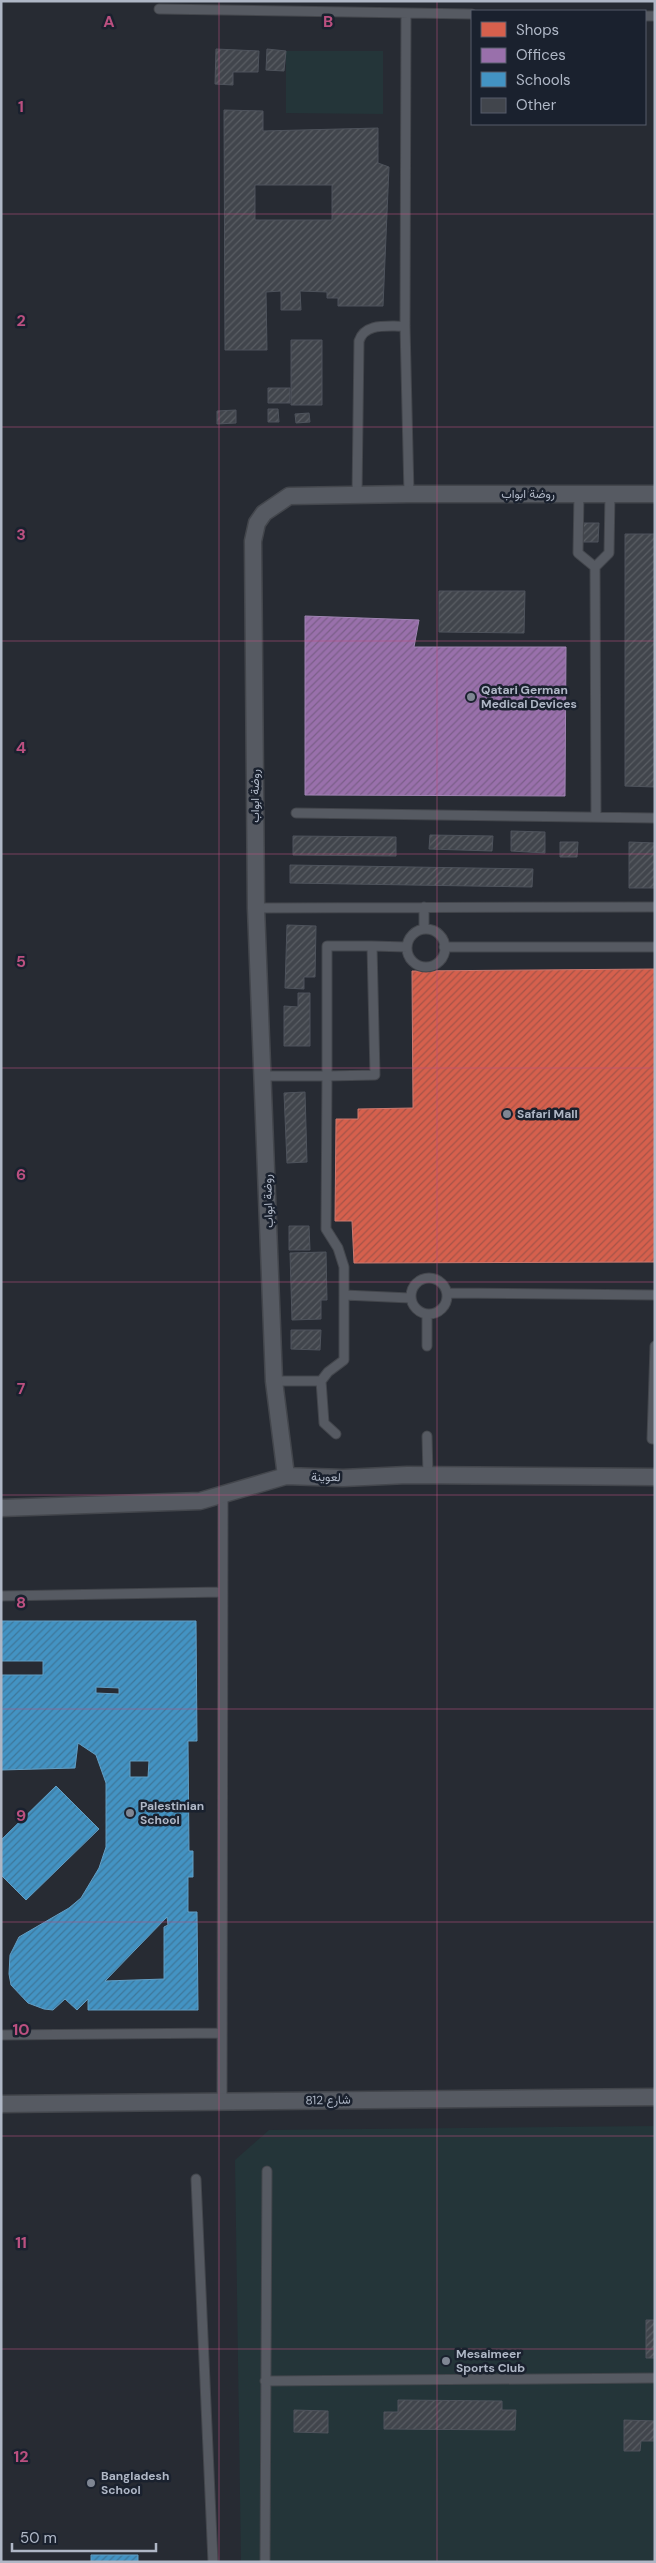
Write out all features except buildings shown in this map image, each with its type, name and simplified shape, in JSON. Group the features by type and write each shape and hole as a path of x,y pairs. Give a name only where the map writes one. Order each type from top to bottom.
{"street":[{"name":"روضة ابواب","path":"286,1476 274,1381 256,908 253,541 257,523 264,513 289,496 655,494"},
{"name":"لعوينة","path":"1,1508 200,1501 286,1476 343,1478 428,1475 655,1477"},
{"name":"شارع 812","path":"1,2104 655,2097"}],"lane":[{"path":"159,10 471,14"},
{"path":"406,13 405,326 409,494"},
{"path":"357,496 358,341 363,333 370,328 405,326"},
{"path":"579,494 578,553 595,567"},
{"path":"596,817 595,567 609,553 610,494"},
{"path":"296,813 655,818"},
{"path":"424,907 424,929"},
{"path":"256,908 655,907"},
{"path":"424,929 436,932 440,936 444,947 439,961 424,966 411,959 407,947 411,936 424,929"},
{"path":"336,1434 324,1423 321,1381 328,1372 344,1360 344,1267 338,1248 326,1229 326,946 407,947"},
{"path":"263,1076 375,1074 372,946"},
{"path":"444,947 655,947"},
{"path":"426,1278 440,1281 447,1293 443,1307 436,1313 427,1314 417,1310 410,1298 414,1285 426,1278"},
{"path":"447,1293 655,1295"},
{"path":"344,1295 410,1298"},
{"path":"427,1314 427,1346"},
{"path":"655,1346 652,1439 655,1439"},
{"path":"274,1381 321,1381"},
{"path":"427,1436 428,1475"},
{"path":"222,2101 221,1592 223,1494"},
{"path":"1,1596 221,1592"},
{"path":"1,2035 222,2033"},
{"path":"265,2562 267,2171"},
{"path":"196,2179 213,2562"},
{"path":"265,2381 655,2378"}],"shaded area":[{"path":"286,51 383,51 383,114 286,113"},
{"name":"Mesaimeer Sports Club","path":"655,2126 655,2562 241,2562 235,2160 269,2130"}],"place":[{"name":"Qatari German Medical Devices","path":"471,697"},
{"name":"Safari Mall","path":"507,1114"},
{"name":"Palestinian School","path":"130,1813"},
{"name":"Mesaimeer Sports Club","path":"446,2361"},
{"name":"Bangladesh School","path":"91,2483"}]}
